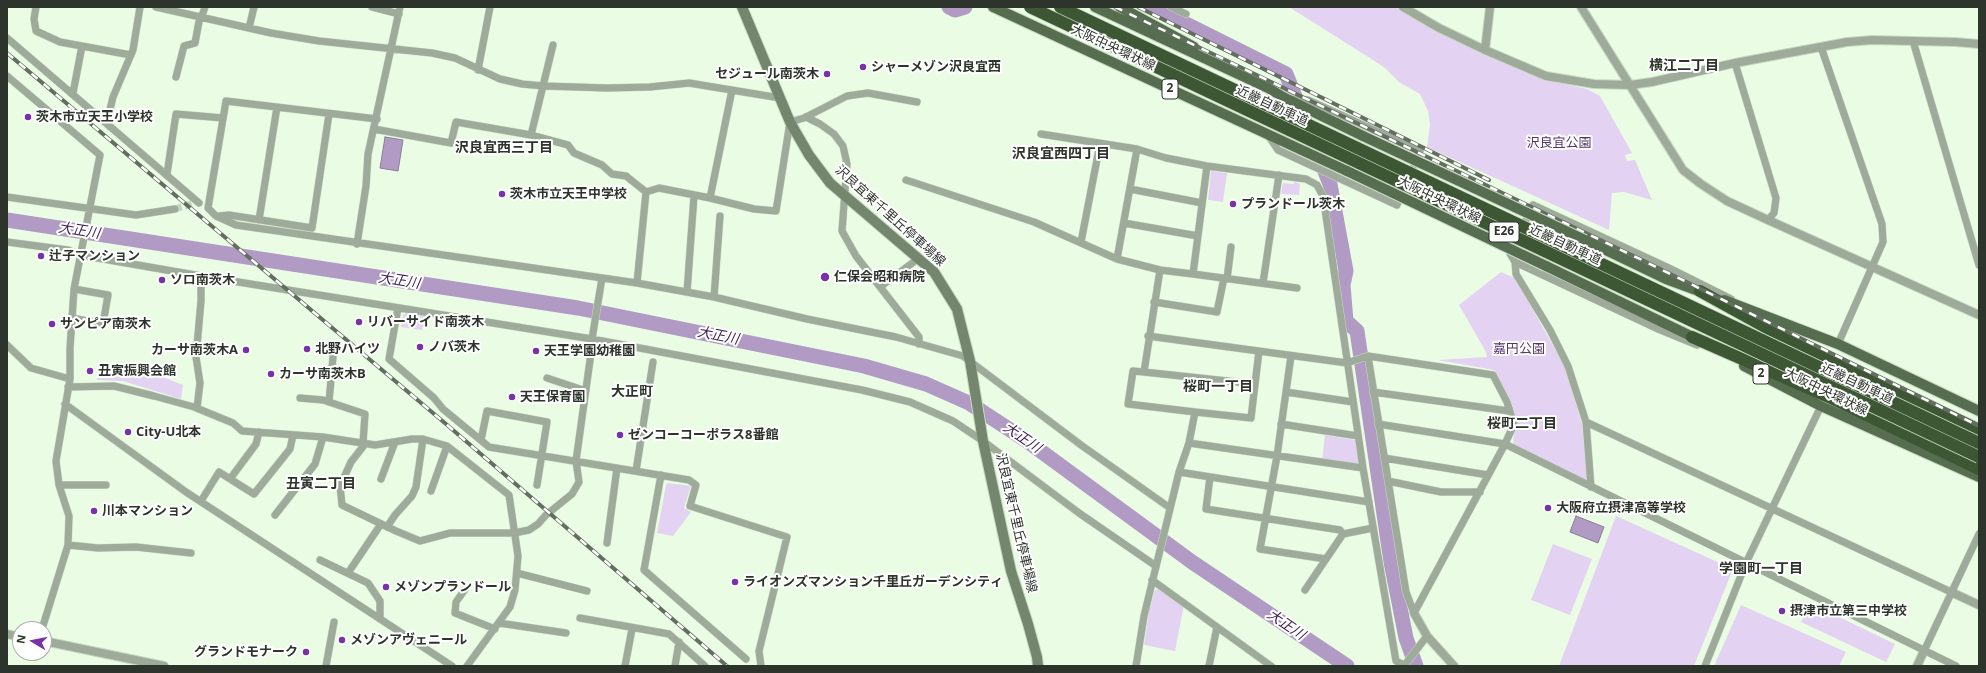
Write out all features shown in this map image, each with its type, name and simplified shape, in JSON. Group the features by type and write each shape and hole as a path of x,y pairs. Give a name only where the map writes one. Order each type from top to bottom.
{"highway":[{"name":"近畿自動車道","path":"1030,7 1979,457"},
{"name":"近畿自動車道","path":"1060,7 1979,443"},
{"path":"1700,291 1767,328 1979,430"},
{"path":"1692,337 1826,402 1979,469"}],"main road":[{"name":"沢良宜東千里丘停車場線","path":"742,7 790,122 809,155 830,183 844,193 934,272 957,309 971,365 983,441 1011,571 1028,624 1038,666"},
{"name":"大阪中央環状線","path":"993,7 1347,171 1692,337 1734,360 1826,402 1979,477"},
{"name":"大阪中央環状線","path":"1095,7 1268,88 1285,98 1363,136 1666,279 1753,310 1838,344 1979,411"},
{"path":"1120,7 1268,88"}],"street":[{"path":"36,7 34,19 36,30 60,42 131,54"},
{"path":"107,122 113,97 131,54 140,7"},
{"path":"156,7 249,28 319,41 432,53 455,58 500,79 544,86 642,87 689,83 780,98"},
{"path":"176,77 184,46 195,43 201,16 205,7"},
{"path":"249,28 254,7"},
{"path":"357,244 366,186 368,154 400,11 372,7"},
{"path":"478,70 490,7"},
{"path":"1171,7 1186,14"},
{"path":"1485,50 1490,7"},
{"path":"1580,7 1683,170 1727,201 1872,268 1979,315"},
{"path":"1407,8 1439,28 1485,50 1546,76 1594,84 1630,85 1652,82 1735,63 1821,47 1872,40 1979,44"},
{"path":"7,38 107,122 197,203 208,208 216,216 236,225 357,244 637,283 714,297 919,344 964,356 971,365 1169,510"},
{"path":"1913,41 1979,265"},
{"path":"531,135 553,45"},
{"path":"73,93 82,46"},
{"path":"1821,47 1882,224 1883,242 1838,344"},
{"path":"1735,63 1776,198 1774,213 1768,220"},
{"path":"7,76 100,155 88,209 74,289 69,383 56,461 59,485 69,516 68,545 44,621"},
{"path":"710,198 732,90"},
{"path":"646,192 659,188 710,198 754,209 776,211 790,122 806,117 847,96 868,93 917,102"},
{"path":"1268,135 1278,150 1397,205 1420,151 1308,100 1285,98"},
{"path":"208,208 226,101 377,119"},
{"path":"260,220 277,108"},
{"path":"166,174 176,114 223,118"},
{"path":"216,216 230,215 312,228 329,114"},
{"path":"806,117 820,124 834,134 843,146 847,164 842,231 856,256 919,337 919,344"},
{"path":"374,129 451,143 456,122 531,135 568,145 574,153 602,165 612,174 626,176 646,192"},
{"path":"1041,134 1137,149 1166,158 1207,166 1306,179 1317,185 1323,196 1363,468 1396,661 1404,666 1424,639"},
{"path":"1081,242 1100,144"},
{"path":"1117,259 1137,149"},
{"path":"1193,274 1207,166"},
{"path":"1263,283 1279,175"},
{"path":"906,180 1034,222 1117,259 1160,270 1297,288"},
{"path":"1130,189 1202,203"},
{"path":"637,283 646,192"},
{"path":"686,292 694,196"},
{"path":"7,197 136,216 175,210"},
{"path":"1591,487 1586,422 1568,366 1550,330 1516,274 1515,262 1510,254 1533,205 1673,270 1753,310"},
{"path":"714,297 720,216"},
{"path":"1124,223 1198,236"},
{"path":"7,242 68,250 80,255 201,276 592,339 862,390 910,402 953,421 983,441 1080,513 1156,565"},
{"path":"1154,302 1218,312 1231,247"},
{"path":"880,287 919,258"},
{"path":"1515,262 1658,329 1734,360"},
{"path":"1144,372 1148,336 1160,270"},
{"path":"197,408 200,383 196,358 202,301 201,276"},
{"path":"300,398 329,402 365,414 364,443 351,462 340,486 342,505 420,541 450,533 514,533 529,530 572,494 579,482 576,461 592,339 602,278"},
{"path":"72,318 103,324 108,295 74,289"},
{"path":"398,308 390,359 434,398 443,410 489,447 689,480 696,485 690,506 787,537 759,651 761,666"},
{"path":"1148,336 1347,363 1368,356 1493,375 1507,402 1514,424 1480,492 1414,613"},
{"path":"7,345 31,368 69,383 114,386 197,408 233,423 242,431 323,437 375,445 423,439 447,446 509,495 518,556 517,573 510,607 467,666"},
{"path":"1255,384 1133,371 1128,404 1251,418 1259,351"},
{"path":"1291,356 1277,456 1260,549 1326,559"},
{"path":"1368,356 1406,592 1424,639 1454,666"},
{"path":"329,402 333,357"},
{"path":"636,471 652,362"},
{"path":"547,378 586,391"},
{"path":"1286,392 1353,402"},
{"path":"1373,392 1509,411"},
{"path":"1705,666 1746,563 1771,508 1826,402"},
{"path":"65,404 201,502 452,666"},
{"path":"481,440 487,411 547,422 537,485"},
{"path":"1136,666 1144,616 1152,580 1178,472 1189,443 1195,412"},
{"path":"1586,422 1979,605"},
{"path":"1281,424 1358,436"},
{"path":"1378,424 1505,444 1956,666"},
{"path":"230,479 256,444 259,432"},
{"path":"201,502 219,472 254,494 290,449 292,435"},
{"path":"275,515 315,464 323,437"},
{"path":"348,573 384,525 412,496 416,487 423,439"},
{"path":"381,479 395,442"},
{"path":"1189,443 1363,468"},
{"path":"431,491 447,446"},
{"path":"1384,458 1488,475"},
{"path":"607,542 617,468"},
{"path":"1178,472 1369,502"},
{"path":"661,475 644,570 746,659"},
{"path":"1210,477 1206,509 1340,530 1343,534"},
{"path":"1388,481 1441,492 1480,492"},
{"path":"59,485 106,485"},
{"path":"1305,590 1343,534 1374,528"},
{"path":"1917,666 1979,534"},
{"path":"68,545 98,548 136,547 191,553"},
{"path":"320,560 368,583 380,602 380,619"},
{"path":"517,573 587,591"},
{"path":"1152,580 1270,666"},
{"path":"466,588 456,602 455,613 497,626 566,633"},
{"path":"580,618 632,629 669,634 705,666"},
{"path":"326,666 334,622"},
{"path":"1209,666 1217,627"},
{"path":"625,666 632,629"},
{"path":"675,666 679,642"},
{"path":"52,643 164,666"}],"green space":[{"name":"沢良宜公園","path":"1289,7 1395,7 1436,31 1482,54 1546,80 1587,89 1600,96 1632,153 1625,155 1627,161 1635,160 1652,200 1624,192 1612,193 1609,230 1427,147 1430,125 1428,111 1420,94 1399,82 1384,67"},
{"path":"1211,171 1227,173 1223,202 1208,200"},
{"path":"1294,181 1300,184 1299,195 1281,194 1283,183 1294,184"},
{"name":"嘉円公園","path":"1501,272 1515,278 1565,367 1582,424 1587,481 1513,446 1514,434 1518,424 1511,401 1494,370 1438,360 1487,357 1486,352 1459,305"},
{"path":"408,312 425,315 422,330 401,327 403,315"},
{"path":"97,366 150,372 183,385 181,399 123,381 97,380"},
{"path":"1325,435 1355,440 1359,464 1322,460"},
{"path":"668,483 691,486 684,508 691,512 673,536 657,533 666,485"},
{"path":"1616,516 1733,569 1694,666 1559,666"},
{"path":"1553,544 1592,559 1570,615 1531,600"},
{"path":"1158,589 1184,605 1175,651 1144,645 1149,612 1155,590"},
{"path":"1810,603 1895,644 1886,662 1801,622"},
{"path":"1741,605 1846,652 1839,666 1714,666"}],"shaded area":[{"path":"385,137 403,140 398,171 380,168"},
{"path":"1576,516 1604,527 1598,543 1570,532"}],"waterway":[{"path":"949,7 955,10 965,7"},
{"path":"1152,7 1286,74 1330,184 1346,271 1343,285 1346,321 1357,331 1391,562 1406,638 1416,666"},
{"name":"大正川","path":"7,220 578,308 864,366 926,384 969,403 1027,441 1192,562 1347,666"}],"tunnel":[{"path":"175,209 194,203"}],"railway":[{"path":"1115,7 1642,260 1979,426"},
{"path":"1138,7 1489,180"},
{"path":"7,53 446,424 727,666"}],"place":[{"name":"シャーメゾン沢良宜西","path":"863,67"},
{"name":"セジュール南茨木","path":"827,74"},
{"name":"茨木市立天王小学校","path":"28,117"},
{"name":"茨木市立天王中学校","path":"502,194"},
{"name":"プランドール茨木","path":"1233,204"},
{"name":"辻子マンション","path":"41,256"},
{"name":"仁保会昭和病院","path":"825,277"},
{"name":"ソロ南茨木","path":"162,280"},
{"name":"リバーサイド南茨木","path":"359,322"},
{"name":"サンピア南茨木","path":"52,324"},
{"name":"ノバ茨木","path":"420,347"},
{"name":"北野ハイツ","path":"307,349"},
{"name":"カーサ南茨木A","path":"246,350"},
{"name":"天王学園幼稚園","path":"536,351"},
{"name":"丑寅振興会館","path":"90,371"},
{"name":"カーサ南茨木B","path":"271,374"},
{"name":"天王保育園","path":"512,397"},
{"name":"City-U北本","path":"128,432"},
{"name":"ゼンコーコーポラス8番館","path":"620,435"},
{"name":"大阪府立摂津高等学校","path":"1548,508"},
{"name":"川本マンション","path":"94,511"},
{"name":"ライオンズマンション千里丘ガーデンシティ","path":"735,582"},
{"name":"メゾンプランドール","path":"386,587"},
{"name":"摂津市立第三中学校","path":"1782,611"},
{"name":"メゾンアヴェニール","path":"342,640"},
{"name":"グランドモナーク","path":"306,652"}],"district":[{"name":"横江二丁目","path":"1684,66"},
{"name":"沢良宜西三丁目","path":"504,148"},
{"name":"沢良宜西四丁目","path":"1061,154"},
{"name":"桜町一丁目","path":"1218,387"},
{"name":"大正町","path":"632,392"},
{"name":"桜町二丁目","path":"1522,424"},
{"name":"丑寅二丁目","path":"321,484"},
{"name":"学園町一丁目","path":"1761,569"}]}
